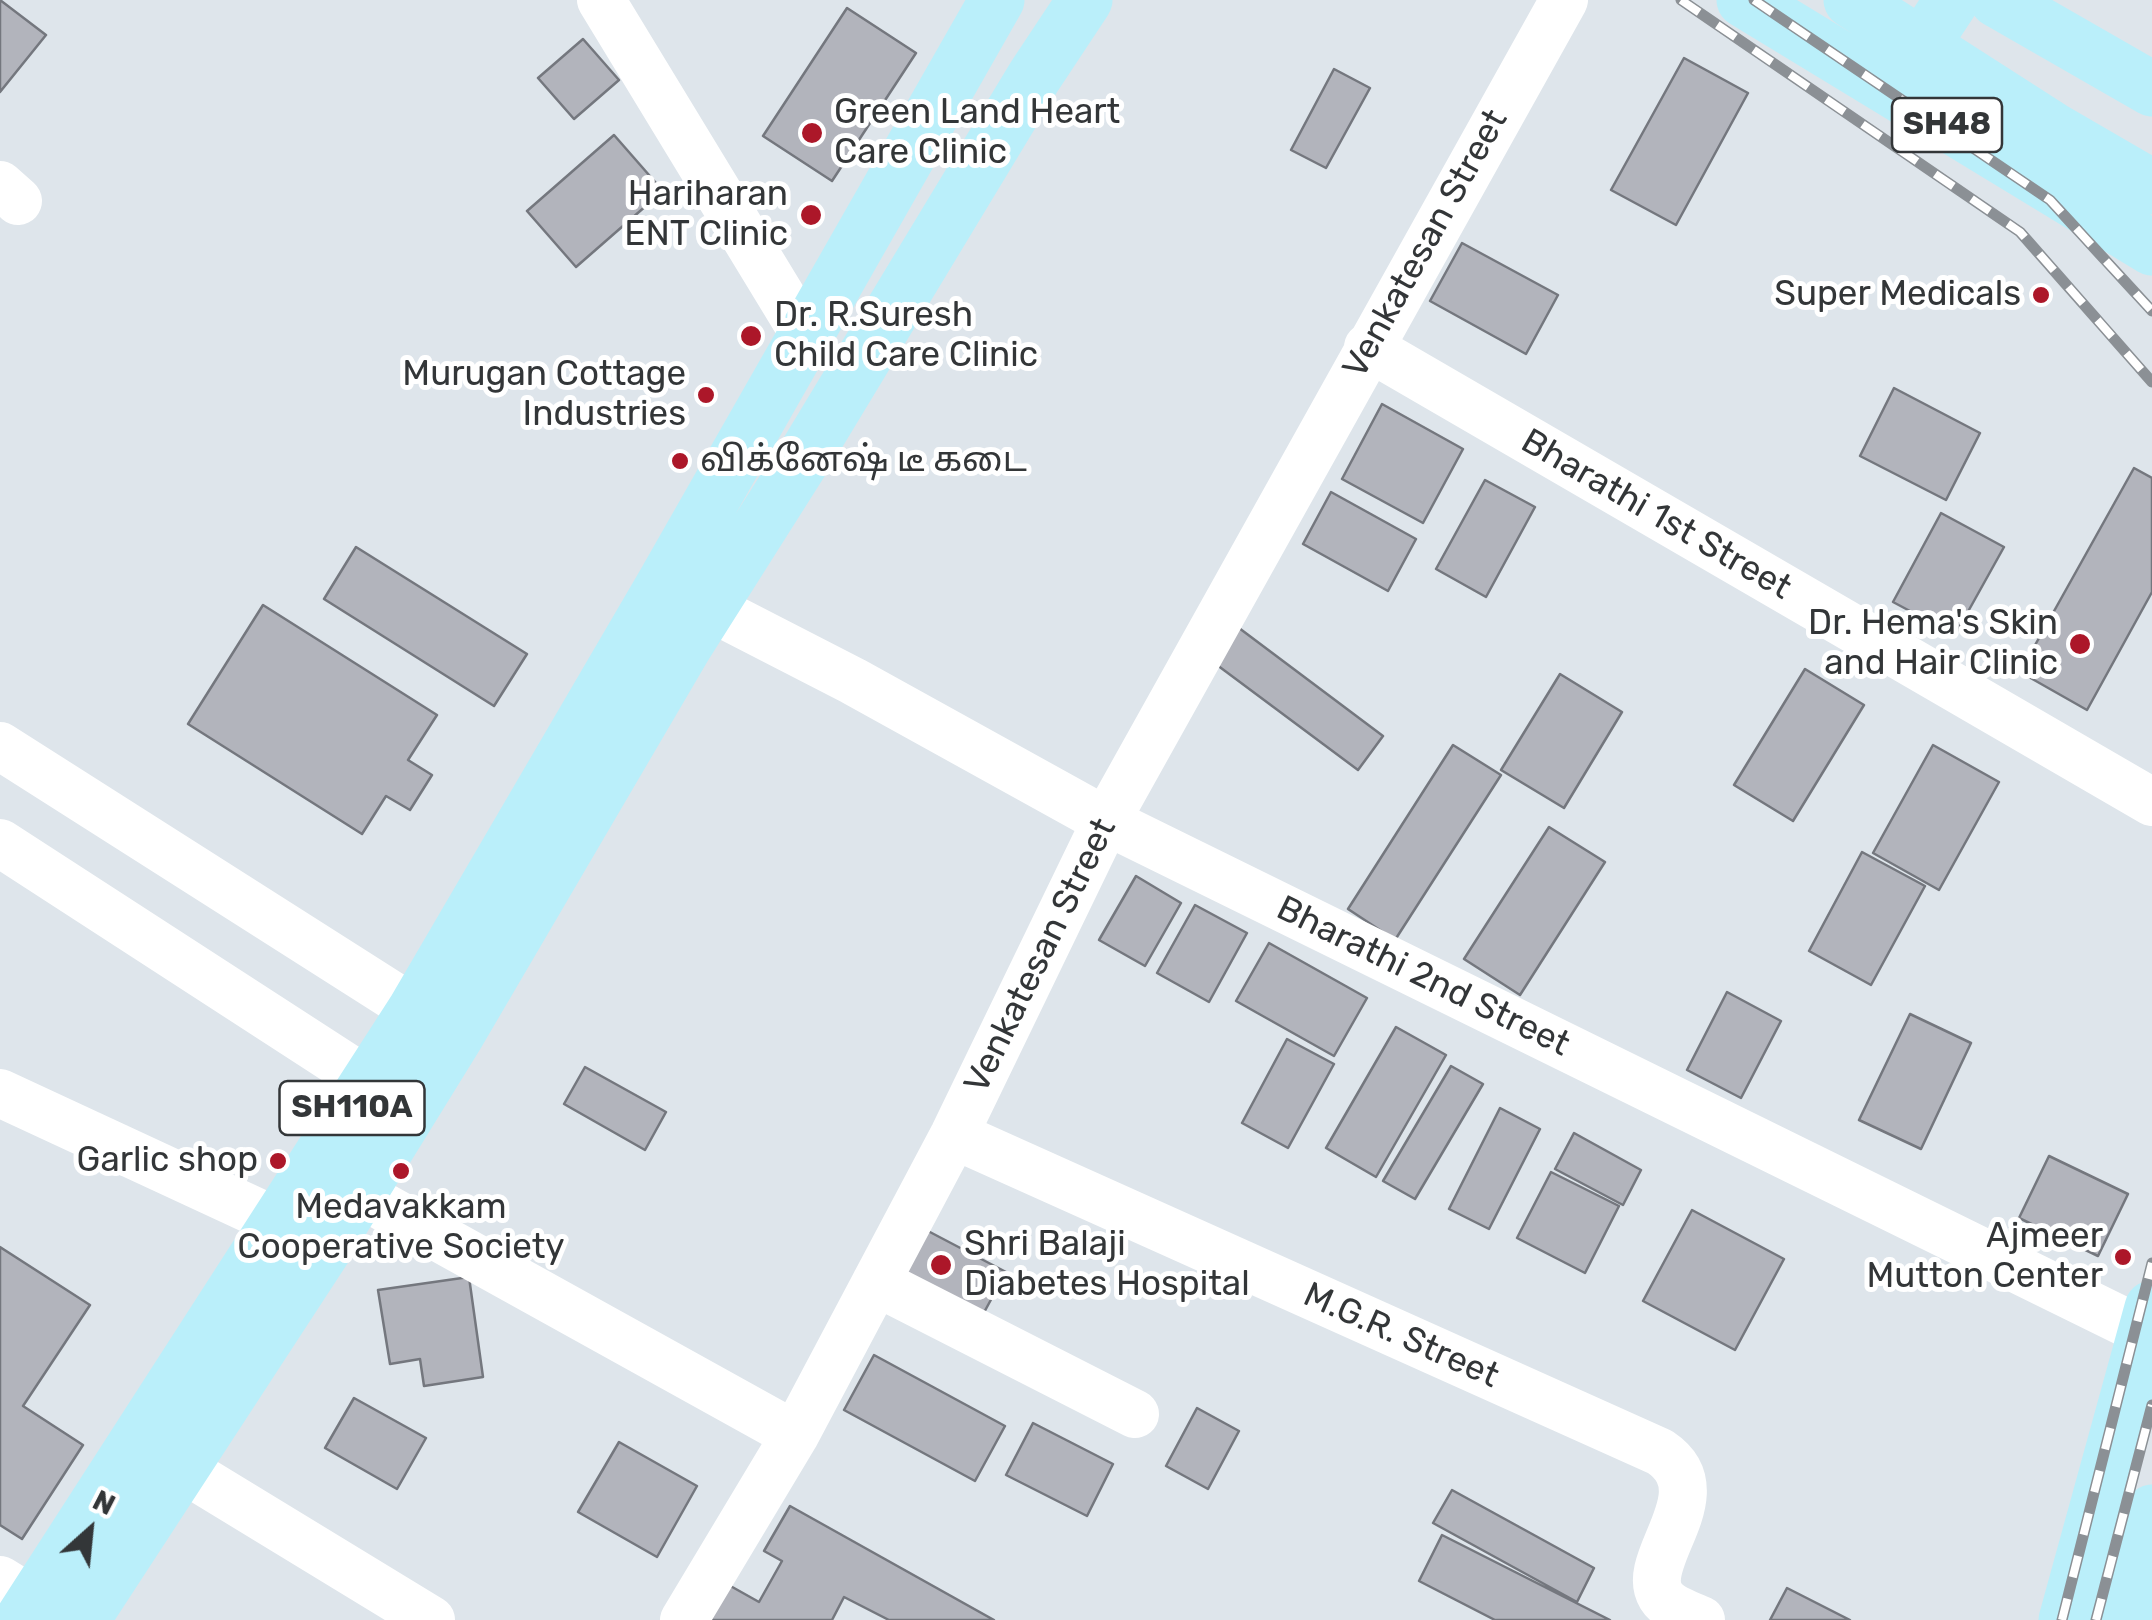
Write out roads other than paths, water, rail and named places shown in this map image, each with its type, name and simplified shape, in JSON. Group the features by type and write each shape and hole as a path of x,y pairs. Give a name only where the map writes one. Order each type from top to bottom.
{"main road":[{"name":"SH110A","path":"34,1605 160,1454 336,1180 456,1036 686,596 806,337 997,0"},
{"name":"SH110A","path":"160,1454 278,1222 336,1180 369,1082 686,596 1085,0"},
{"name":"SH48","path":"1744,0 2152,248"},
{"path":"1850,0 2052,129 2152,187"},
{"path":"1892,91 1952,0"},
{"path":"1998,0 2152,89"},
{"path":"2066,1620 2149,1320"},
{"path":"2124,1620 2152,1512"}],"street":[{"path":"602,0 806,337"},
{"name":"Venkatesan Street","path":"684,1620 795,1435 954,1135 1106,820 1564,0"},
{"name":"Bharathi 1st Street","path":"1368,347 2152,802"},
{"name":"Bharathi 2nd Street","path":"686,596 853,681 1106,820 2149,1320"},
{"path":"0,746 415,1010"},
{"path":"0,842 369,1082"},
{"path":"0,1093 278,1222"},
{"name":"M.G.R. Street","path":"954,1135 1660,1452 1675,1462 1682,1475 1680,1512 1655,1581 1670,1606 1701,1620"},
{"path":"336,1180 795,1435"},
{"path":"876,1282 1135,1414"},
{"path":"160,1454 431,1620"}],"railway":[{"path":"1681,0 2020,232 2152,382"},
{"path":"1754,0 2050,200 2152,311"},
{"path":"2062,1620 2152,1263"},
{"path":"2096,1620 2152,1405"}],"place":[{"name":"Green Land Heart Care Clinic","path":"812,133"},
{"name":"Hariharan ENT Clinic","path":"811,215"},
{"name":"Super Medicals","path":"2041,295"},
{"name":"Dr. R.Suresh Child Care Clinic","path":"751,336"},
{"name":"Murugan Cottage Industries","path":"706,395"},
{"name":"விக்னேஷ் டீ கடை","path":"680,461"},
{"name":"Dr. Hema's Skin and Hair Clinic","path":"2080,644"},
{"name":"Garlic shop","path":"278,1161"},
{"name":"Medavakkam Cooperative Society","path":"401,1171"},
{"name":"Ajmeer Mutton Center","path":"2123,1257"},
{"name":"Shri Balaji Diabetes Hospital","path":"941,1265"}]}
